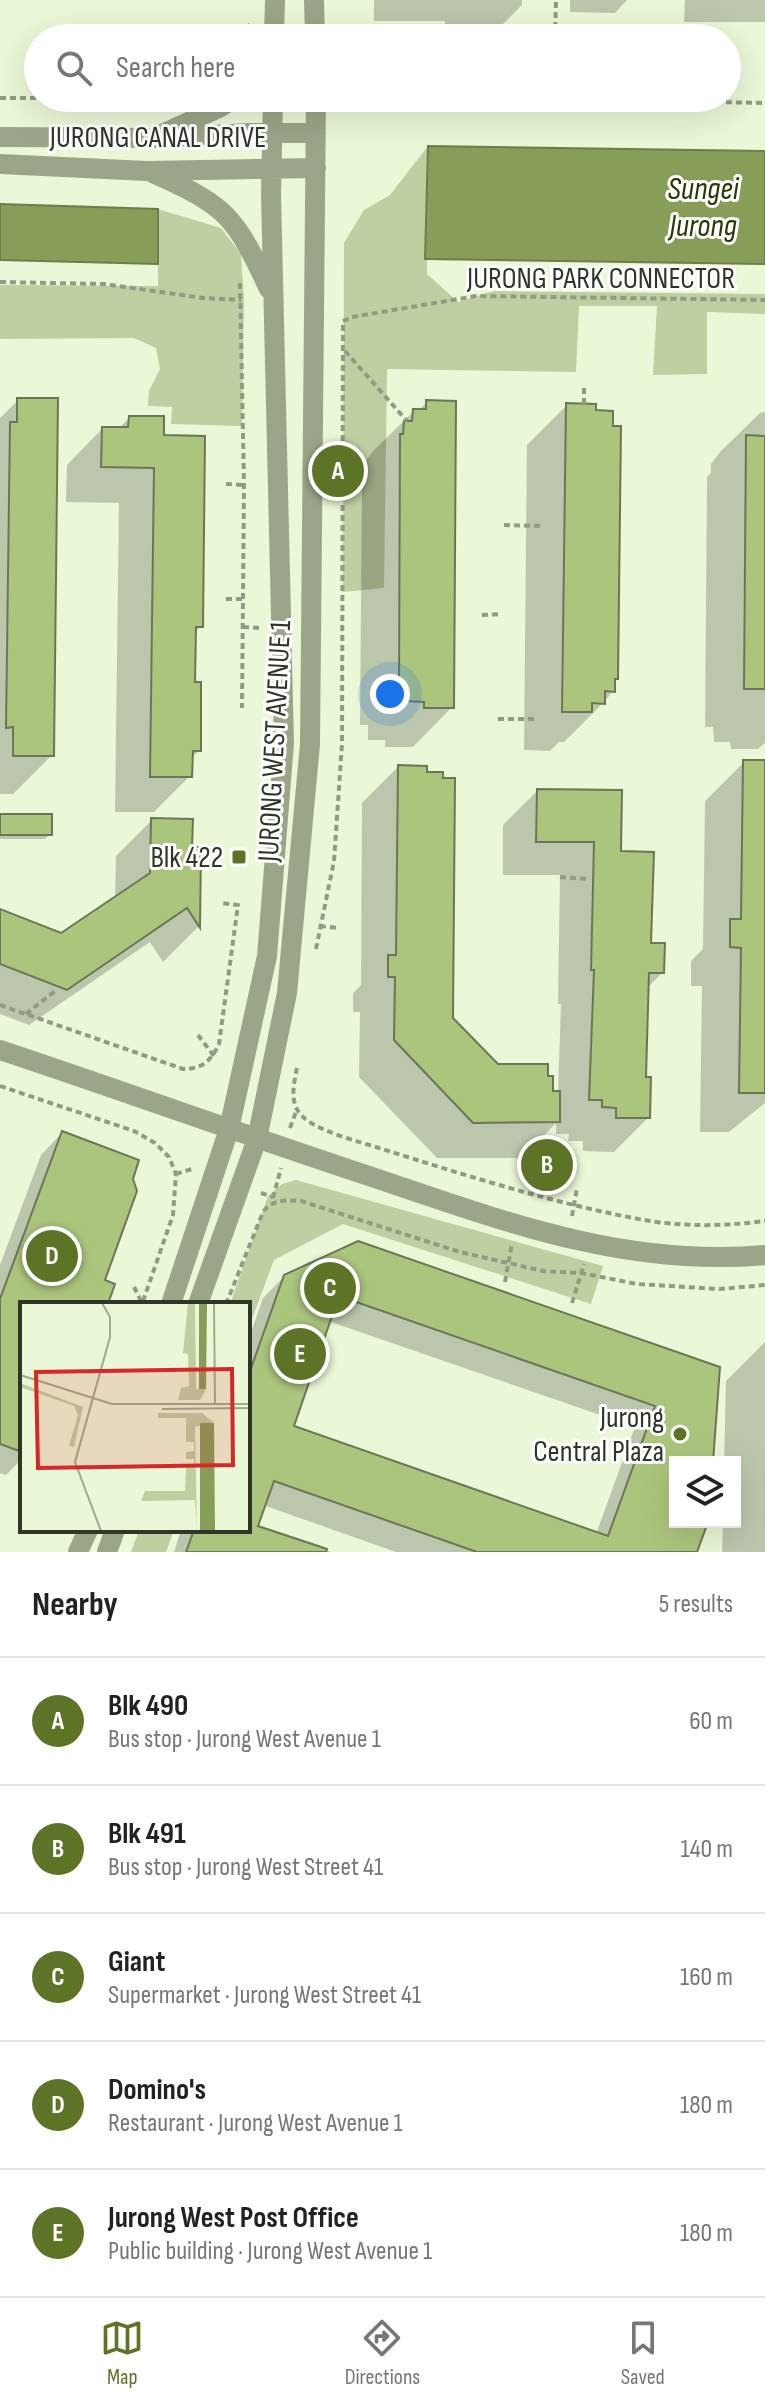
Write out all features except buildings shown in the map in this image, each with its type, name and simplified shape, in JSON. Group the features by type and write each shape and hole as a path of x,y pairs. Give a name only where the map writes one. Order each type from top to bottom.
{"street":[{"path":"274,24 275,0"},
{"path":"314,0 315,24"},
{"path":"153,138 210,112"},
{"name":"JURONG WEST AVENUE 1","path":"172,1302 229,1129 267,956 284,743 273,296 273,112"},
{"name":"JURONG WEST AVENUE 1","path":"199,1302 257,1139 287,993 310,744 316,112"},
{"name":"JURONG CANAL DRIVE","path":"0,137 153,138 316,133"},
{"name":"JURONG CANAL DRIVE","path":"0,164 147,171 316,168"},
{"path":"147,171 199,195 230,218 246,239 273,296"},
{"path":"0,1050 514,1225 647,1255 719,1259 765,1255"},
{"path":"78,1552 87,1532"},
{"path":"107,1552 114,1532"}],"path":[{"path":"555,24 556,0"},
{"path":"0,98 24,98"},
{"path":"741,102 765,103"},
{"path":"0,282 104,284 203,298 241,300 244,485 242,708"},
{"name":"JURONG PARK CONNECTOR","path":"343,321 476,296 765,300"},
{"path":"343,349 407,421"},
{"path":"584,384 584,404"},
{"path":"226,484 244,485"},
{"path":"504,525 542,526"},
{"path":"226,599 244,599"},
{"path":"482,615 502,614"},
{"path":"498,719 535,719"},
{"path":"560,877 588,879"},
{"path":"0,1005 183,1069 203,1066 214,1056 219,1044 238,905 220,903"},
{"path":"320,926 339,928"},
{"path":"26,1014 55,991"},
{"path":"198,1035 214,1056"},
{"path":"0,1086 134,1131 155,1143 169,1157 176,1174 173,1215 143,1302"},
{"path":"297,1109 313,1123 350,1138 574,1204 651,1221 712,1226 765,1221"},
{"path":"572,1303 581,1273 574,1204 577,1188"},
{"path":"227,1302 263,1212 274,1202 285,1200 301,1201 460,1252 543,1271 581,1273 637,1284 719,1289 765,1285"},
{"path":"505,1282 514,1225"},
{"path":"134,1287 141,1302"}],"shaded area":[{"path":"428,146 427,274 458,302 493,291 765,294 765,314 707,312 707,374 653,375 657,306 579,306 576,372 387,369 384,588 343,592 344,243 364,210 390,195"},
{"path":"158,209 221,228 241,254 244,300 242,426 171,424 172,407 148,406 149,391 160,369 156,348 134,338 0,339 0,285 158,286"},
{"path":"296,1180 603,1266 591,1304 343,1224 274,1260 250,1325 250,1302 231,1302 268,1196 282,1184"},
{"path":"138,1532 173,1532 166,1552 131,1552"}],"water":[{"name":"Sungei Jurong","path":"428,146 765,151 765,264 425,259"},
{"path":"0,204 158,209 158,264 0,260"}],"place":[{"name":"Blk 490","path":"338,471"},
{"name":"Blk 422","path":"239,857"},
{"name":"Blk 491","path":"547,1165"},
{"name":"Domino's","path":"52,1256"},
{"name":"Giant","path":"330,1288"},
{"name":"Jurong West Post Office","path":"300,1354"},
{"name":"Jurong Central Plaza","path":"680,1434"}]}
